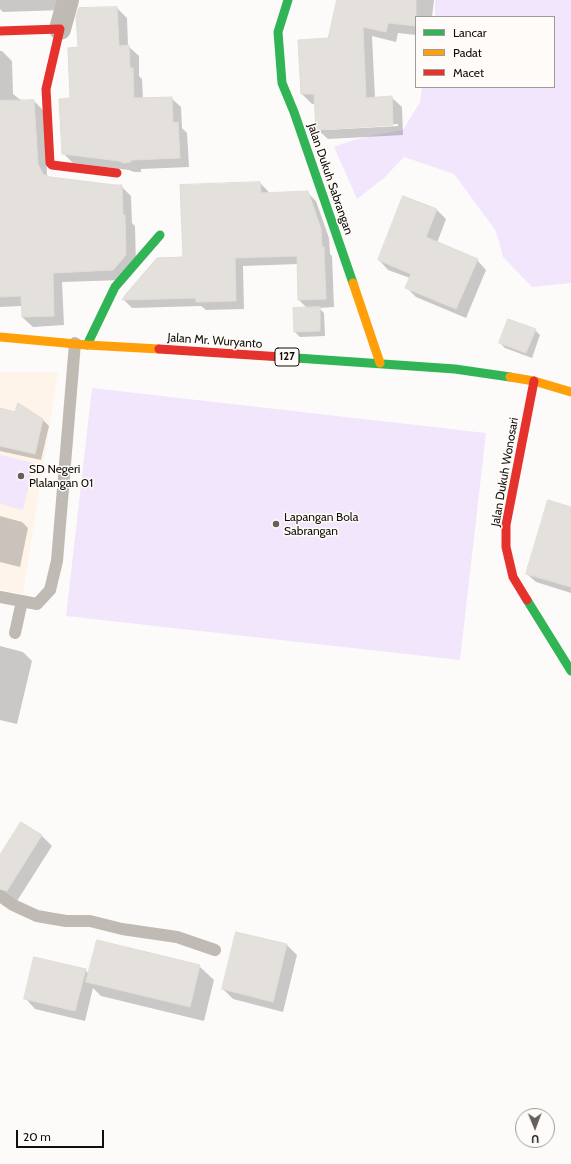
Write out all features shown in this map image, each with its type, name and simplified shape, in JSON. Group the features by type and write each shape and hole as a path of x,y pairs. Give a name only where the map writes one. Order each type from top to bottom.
{"street":[{"path":"68,0 46,89 50,163 52,165 117,173"},
{"name":"Jalan Dukuh Sabrangan","path":"288,0 278,32 282,83 294,112 380,363"},
{"path":"0,31 60,29"},
{"path":"87,345 115,287 160,235"},
{"name":"Jalan Mr. Wuryanto","path":"0,337 87,345 455,369 534,381 571,392"},
{"name":"Jalan Dukuh Wonosari","path":"534,381 506,525 506,547 513,577 571,671"}],"lane":[{"path":"0,596 37,604 50,590 57,561 75,343"},
{"path":"15,633 22,601"},
{"path":"0,896 13,905 37,916 66,921 90,921 122,929 177,937 215,950"}],"shaded area":[{"path":"435,0 571,0 571,283 532,287 503,257 496,231 454,174 404,157 385,177 357,199 334,147 359,139 403,130 420,102 422,88 555,88 555,16 435,16"},
{"name":"SD Negeri Plalangan 01","path":"0,372 58,372 23,594 0,589"},
{"name":"Lapangan Bola Sabrangan","path":"92,388 486,433 460,660 66,616"},
{"path":"0,455 34,463 23,510 0,504"}],"building":[{"path":"337,0 416,0 415,26 388,23 386,32 363,27 366,98 392,96 393,125 316,130 314,94 301,94 298,40 328,38"},
{"path":"117,7 119,46 129,45 130,68 133,68 134,98 172,97 173,123 178,122 180,158 131,160 131,162 124,163 119,161 62,154 59,99 70,98 68,48 78,47 76,16 79,8"},
{"path":"34,100 38,164 43,174 50,177 122,185 123,215 125,215 126,255 113,270 53,273 54,316 22,317 21,296 0,297 0,101"},
{"path":"260,182 261,193 308,191 321,229 322,247 324,247 326,299 298,300 297,256 235,258 236,301 196,302 196,298 122,300 157,258 183,257 180,185"},
{"path":"403,196 437,209 426,237 478,259 456,309 405,288 411,274 378,260"},
{"path":"320,307 320,331 294,332 293,308"},
{"path":"508,319 536,329 526,353 499,343"},
{"path":"18,403 43,419 35,454 0,446 0,408 15,412"},
{"path":"548,500 571,507 571,587 526,574"},
{"path":"21,822 42,835 7,891 0,889 0,855"},
{"path":"236,932 287,944 273,1002 222,989"},
{"path":"97,940 200,965 190,1007 86,982"},
{"path":"34,957 86,969 75,1011 24,999"}],"traffic: fast":[{"path":"288,0 278,32 282,83 294,112 353,283"},
{"path":"87,345 115,287 160,235"},
{"path":"282,357 455,369 510,377"},
{"path":"527,600 571,671"}],"traffic: slow":[{"path":"353,283 380,363"},
{"path":"0,337 87,345 159,349"},
{"path":"510,377 534,381 571,392"}],"traffic: jam":[{"path":"0,31 60,29 46,89 50,163 52,165 117,173"},
{"path":"159,349 282,357"},
{"path":"527,600 513,577 506,547 506,525 534,381"}],"place":[{"name":"SD Negeri Plalangan 01","path":"21,476"},
{"name":"Lapangan Bola Sabrangan","path":"276,524"}]}
